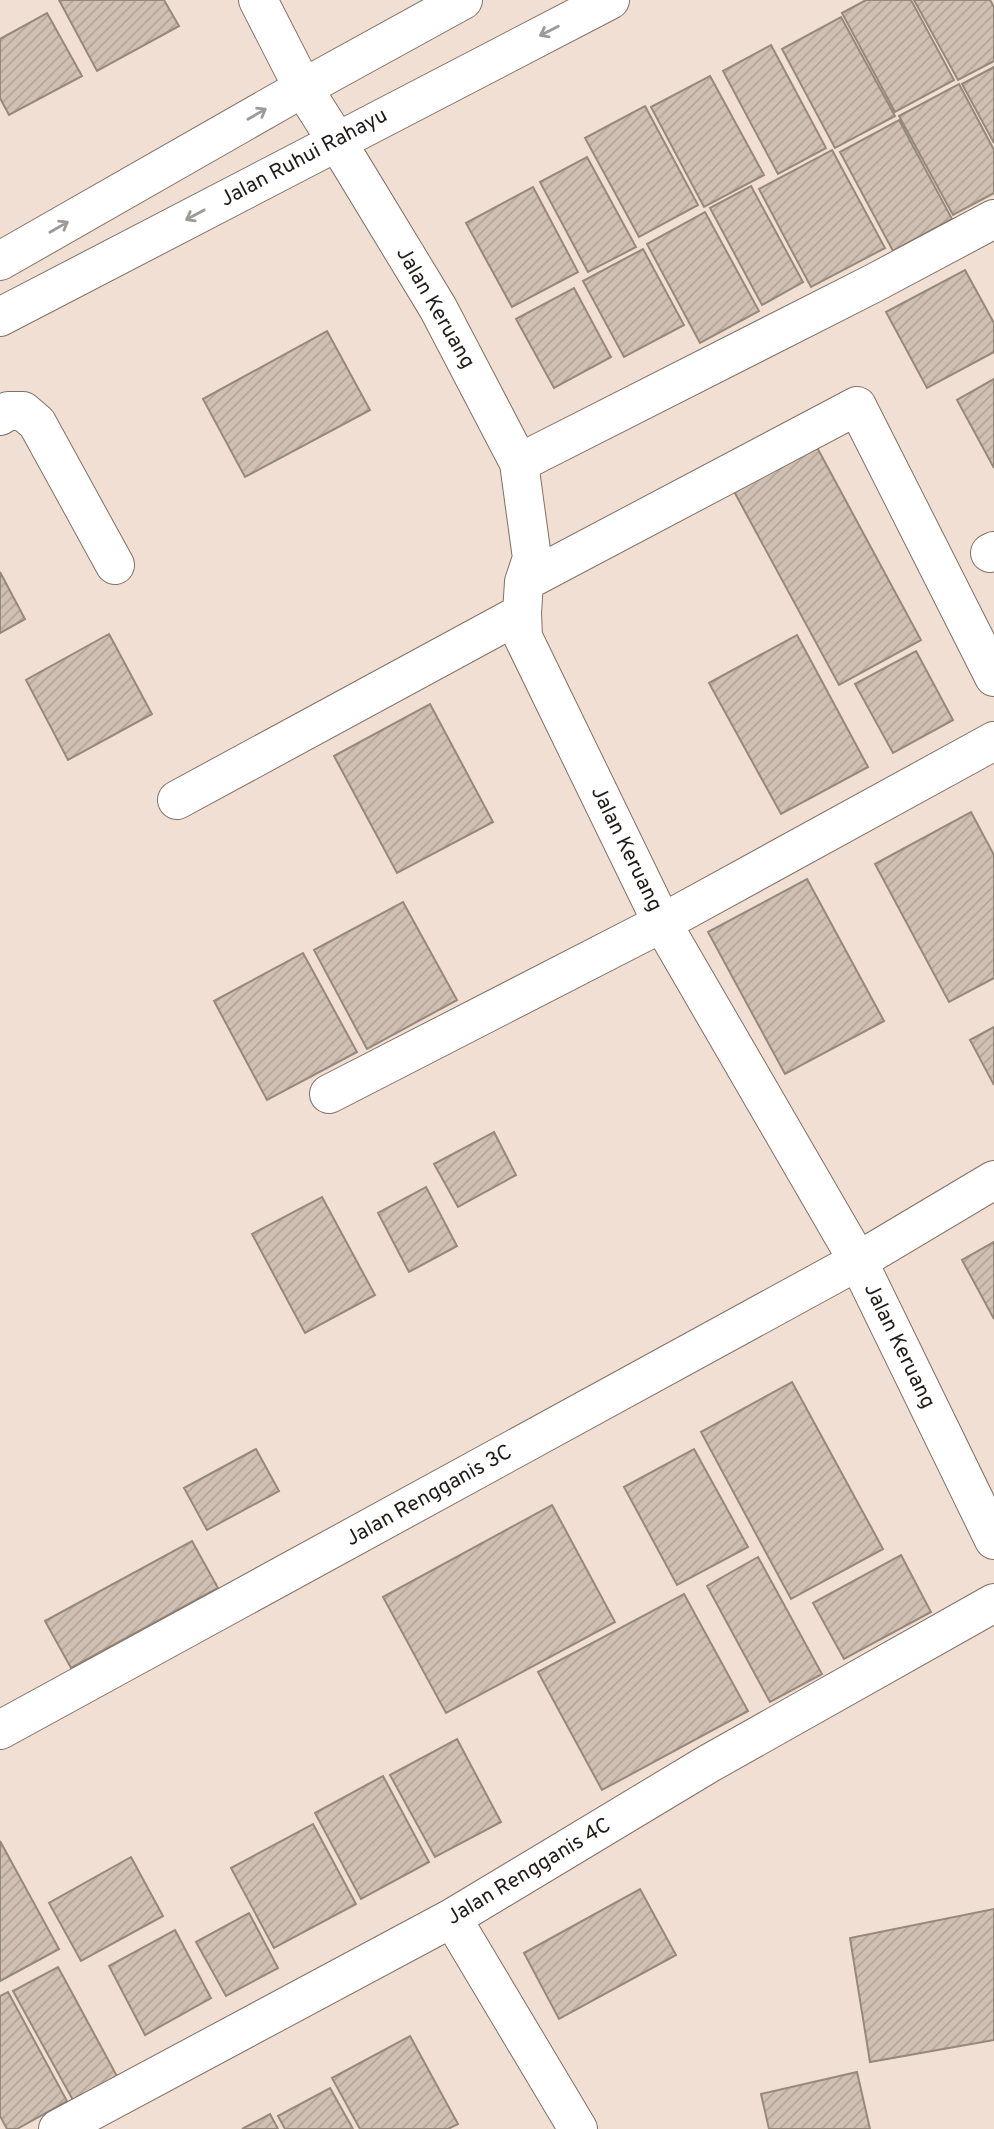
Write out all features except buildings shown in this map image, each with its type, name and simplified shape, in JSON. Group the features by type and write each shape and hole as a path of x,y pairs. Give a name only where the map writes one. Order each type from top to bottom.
{"street":[{"name":"Jalan Keruang","path":"258,0 303,88 438,308 519,463 532,558 523,598 523,637 662,923 858,1261 994,1540"},
{"path":"0,261 463,0"},
{"name":"Jalan Ruhui Rahayu","path":"0,317 336,140 610,0"},
{"path":"519,463 994,219"},
{"path":"177,800 857,405 994,677"},
{"path":"0,416 8,411 23,411 37,423 115,565"},
{"path":"329,1094 662,923 994,741"},
{"name":"Jalan Rengganis 3C","path":"0,1730 858,1261 994,1180"},
{"name":"Jalan Rengganis 4C","path":"58,2129 452,1918 708,1765 994,1603"},
{"path":"452,1918 578,2129"}]}
